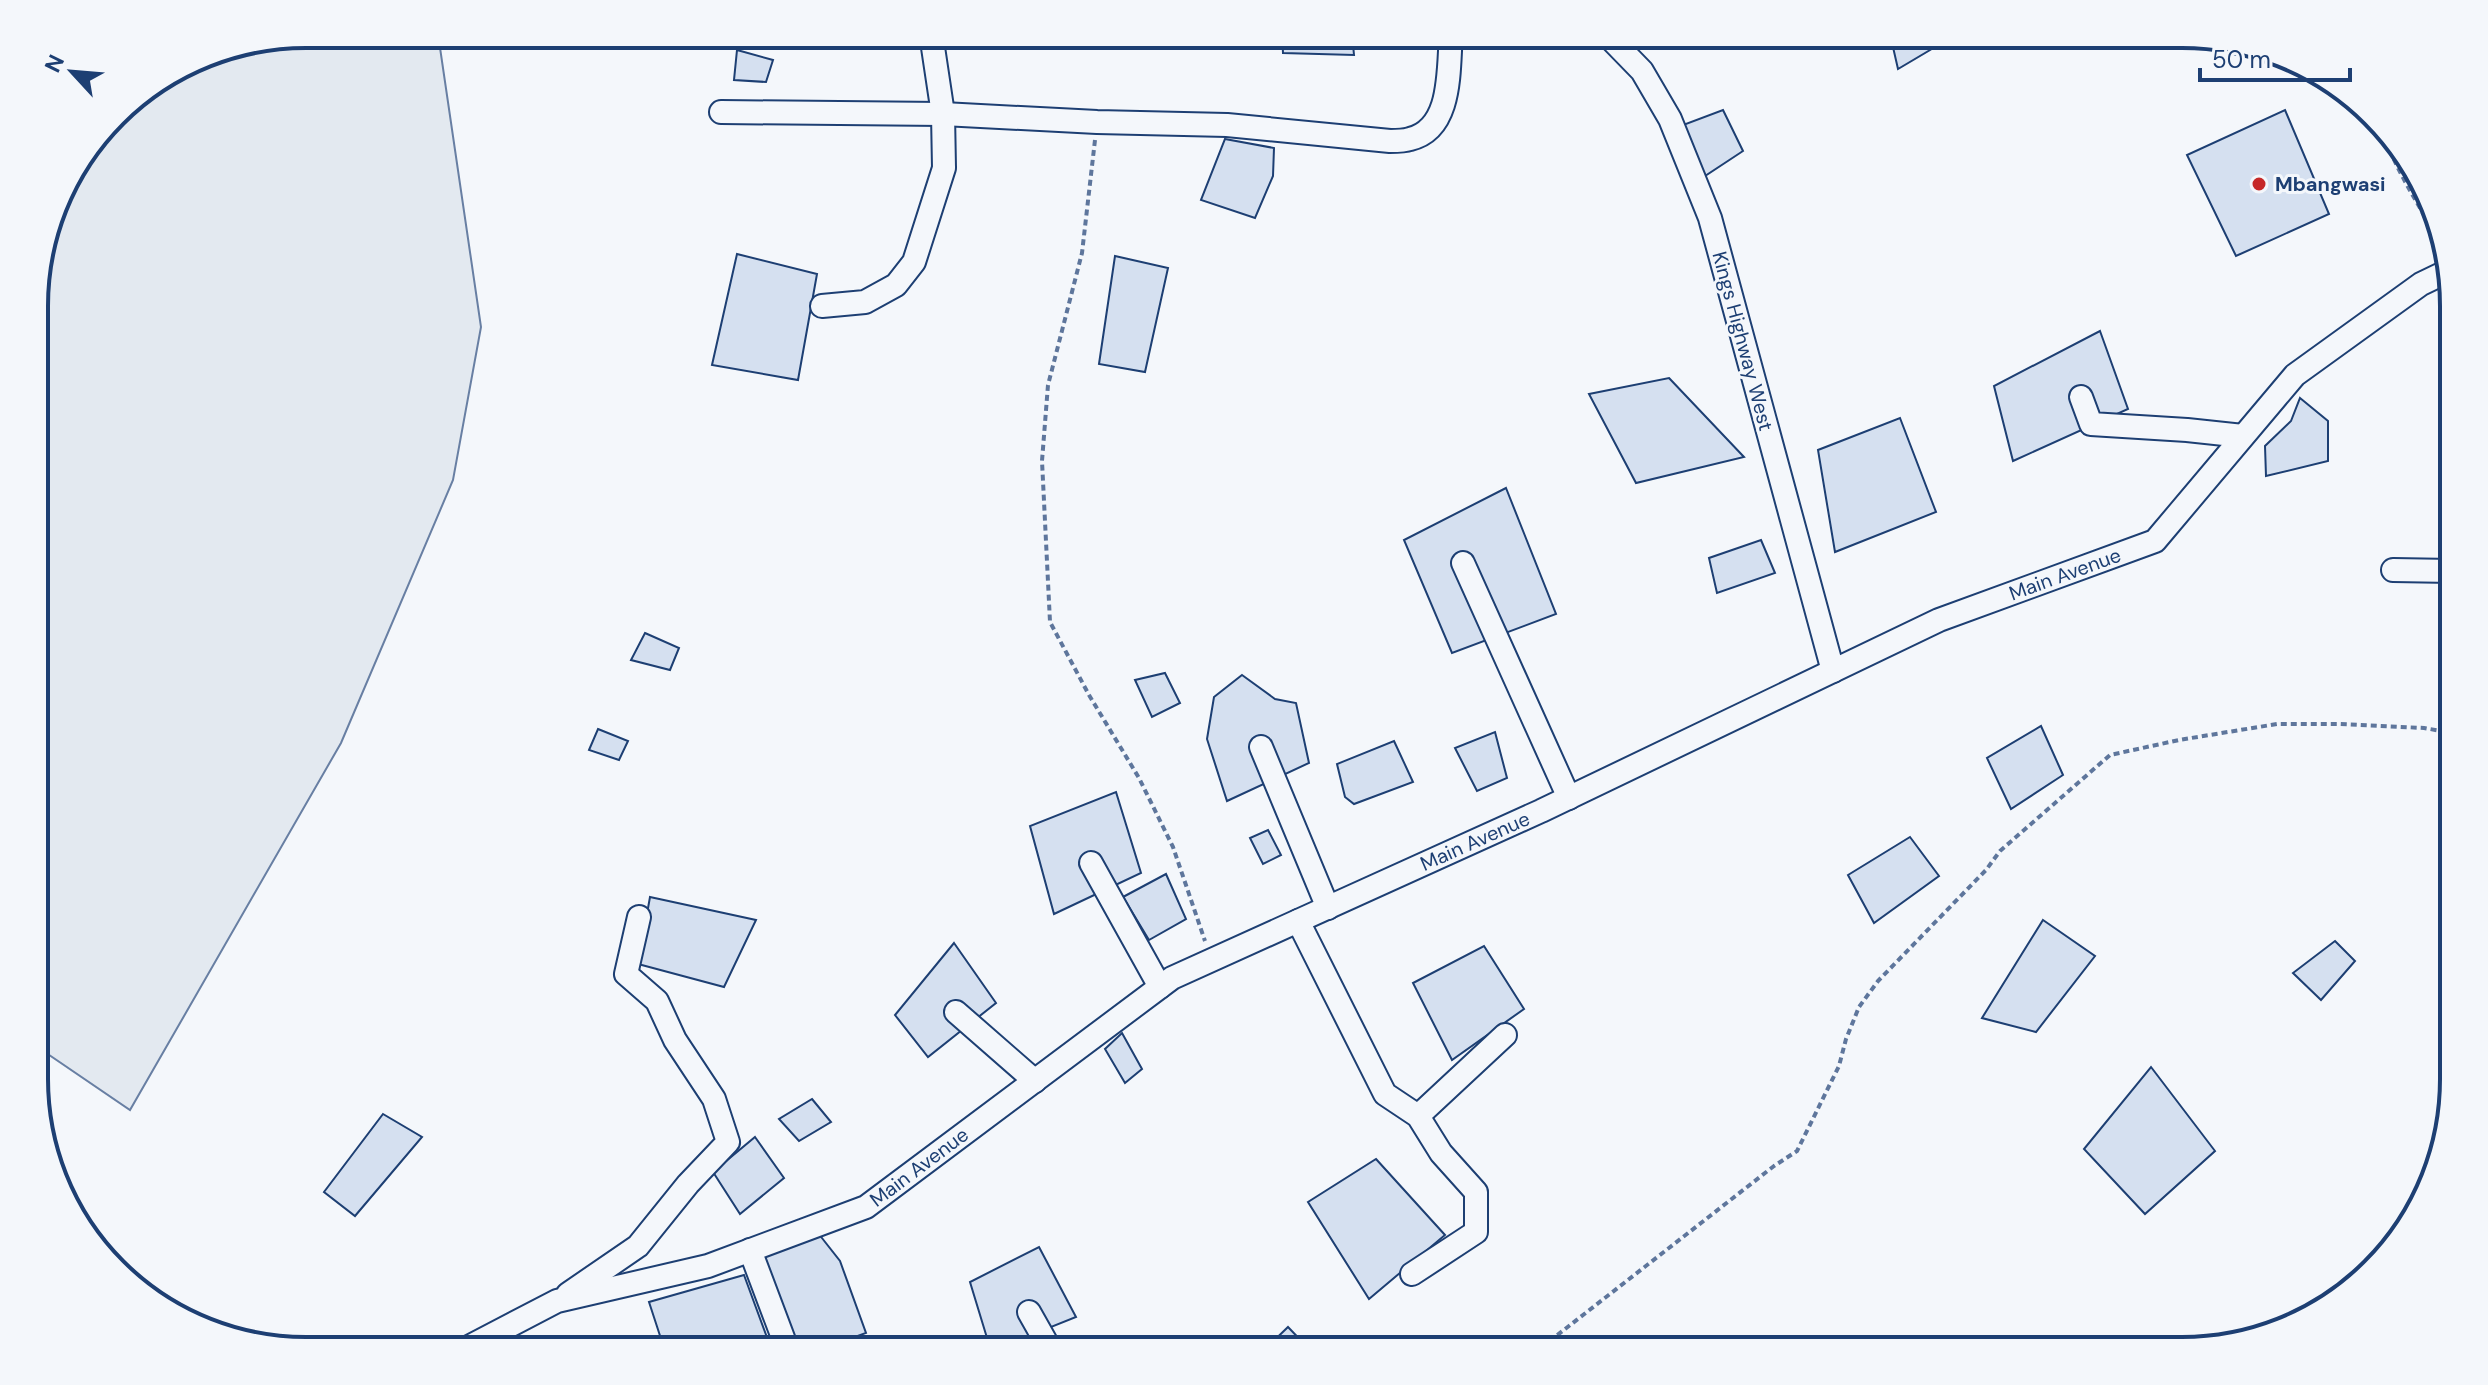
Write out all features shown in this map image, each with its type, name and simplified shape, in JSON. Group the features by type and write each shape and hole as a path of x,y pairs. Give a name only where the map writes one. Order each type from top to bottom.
{"street":[{"path":"822,306 865,302 896,285 914,262 944,168 943,114 933,48"},
{"path":"721,112 943,114 1227,125 1390,141 1412,139 1428,130 1443,104 1449,48"},
{"name":"Kings Highway West","path":"1620,48 1642,71 1670,119 1710,218 1833,671"},
{"name":"Main Avenue","path":"488,1337 557,1301 708,1266 866,1207 1172,978 1569,798 1939,620 2155,541 2295,375 2421,284 2437,276"},
{"path":"2081,397 2091,424 2243,436"},
{"path":"1463,563 1569,798"},
{"path":"2393,570 2439,571"},
{"path":"1261,747 1328,908"},
{"path":"1091,863 1160,987"},
{"path":"557,1301 638,1246 688,1184 728,1142 714,1099 675,1040 657,1001 626,974 639,917"},
{"path":"1298,921 1385,1094 1418,1116 1441,1153 1476,1192 1476,1232 1412,1274"},
{"path":"956,1012 1035,1081"},
{"path":"1418,1116 1505,1035"},
{"path":"750,1250 783,1337"},
{"path":"1029,1312 1043,1337"}],"path":[{"path":"1097,122 1082,253 1048,385 1042,461 1050,622 1139,778 1173,847 1211,960"},
{"path":"2390,154 2415,197"},
{"path":"1556,1336 1797,1151 1839,1066 1859,1007 1878,981 1986,870 2000,851 2110,755 2277,724 2339,724 2439,731"}],"shaded area":[{"path":"440,48 481,327 453,480 341,743 130,1110 48,1054 48,306 50,272 57,239 68,207 101,149 149,101 192,75 239,57 272,50"}],"building":[{"path":"1283,48 1353,48 1354,55 1283,53"},
{"path":"1893,48 1933,48 1898,69"},
{"path":"737,50 773,60 766,82 734,80"},
{"path":"1723,110 1743,151 1705,176 1683,125"},
{"name":"Mbangwasi","path":"2285,110 2329,214 2236,256 2187,155"},
{"path":"1225,139 1274,148 1273,176 1255,218 1201,200"},
{"path":"737,254 817,274 798,380 712,365"},
{"path":"1115,256 1168,268 1145,372 1099,364"},
{"path":"2100,331 2128,409 2013,461 1994,386"},
{"path":"1669,378 1744,457 1636,483 1589,394"},
{"path":"2300,398 2328,421 2328,461 2266,476 2265,446 2291,421"},
{"path":"1900,418 1936,512 1835,552 1818,450"},
{"path":"1506,488 1556,614 1452,653 1404,540"},
{"path":"1761,540 1775,573 1717,593 1709,558"},
{"path":"645,633 679,648 670,670 631,660"},
{"path":"1165,673 1180,703 1152,717 1135,680"},
{"path":"1242,675 1275,699 1296,703 1309,763 1227,801 1207,739 1214,697"},
{"path":"2041,726 2063,775 2011,809 1987,758"},
{"path":"598,729 628,741 619,760 589,750"},
{"path":"1495,732 1507,778 1477,791 1455,748"},
{"path":"1394,741 1413,782 1354,804 1345,797 1337,764"},
{"path":"1116,792 1141,873 1054,914 1030,826"},
{"path":"1268,830 1281,855 1263,864 1250,838"},
{"path":"1910,837 1939,876 1874,923 1848,875"},
{"path":"1166,874 1186,919 1149,940 1123,897"},
{"path":"650,897 756,920 724,987 638,964"},
{"path":"2043,920 2095,956 2036,1032 1982,1018"},
{"path":"2335,941 2355,961 2321,1000 2293,973"},
{"path":"954,943 996,1003 928,1057 895,1015"},
{"path":"1484,946 1524,1009 1452,1060 1413,983"},
{"path":"1122,1033 1142,1069 1125,1083 1105,1049"},
{"path":"2151,1067 2215,1151 2145,1214 2084,1149"},
{"path":"812,1099 831,1122 799,1141 779,1119"},
{"path":"383,1114 422,1137 355,1216 324,1192"},
{"path":"755,1137 784,1178 740,1214 713,1172"},
{"path":"1376,1159 1445,1235 1369,1299 1308,1202"},
{"path":"818,1233 840,1261 866,1333 856,1337 794,1337 761,1254"},
{"path":"1039,1247 1076,1317 1027,1337 987,1337 970,1282"},
{"path":"744,1275 767,1337 660,1337 649,1302"},
{"path":"1288,1327 1297,1336 1278,1336"}],"place":[{"name":"Mbangwasi","path":"2259,184"}]}
